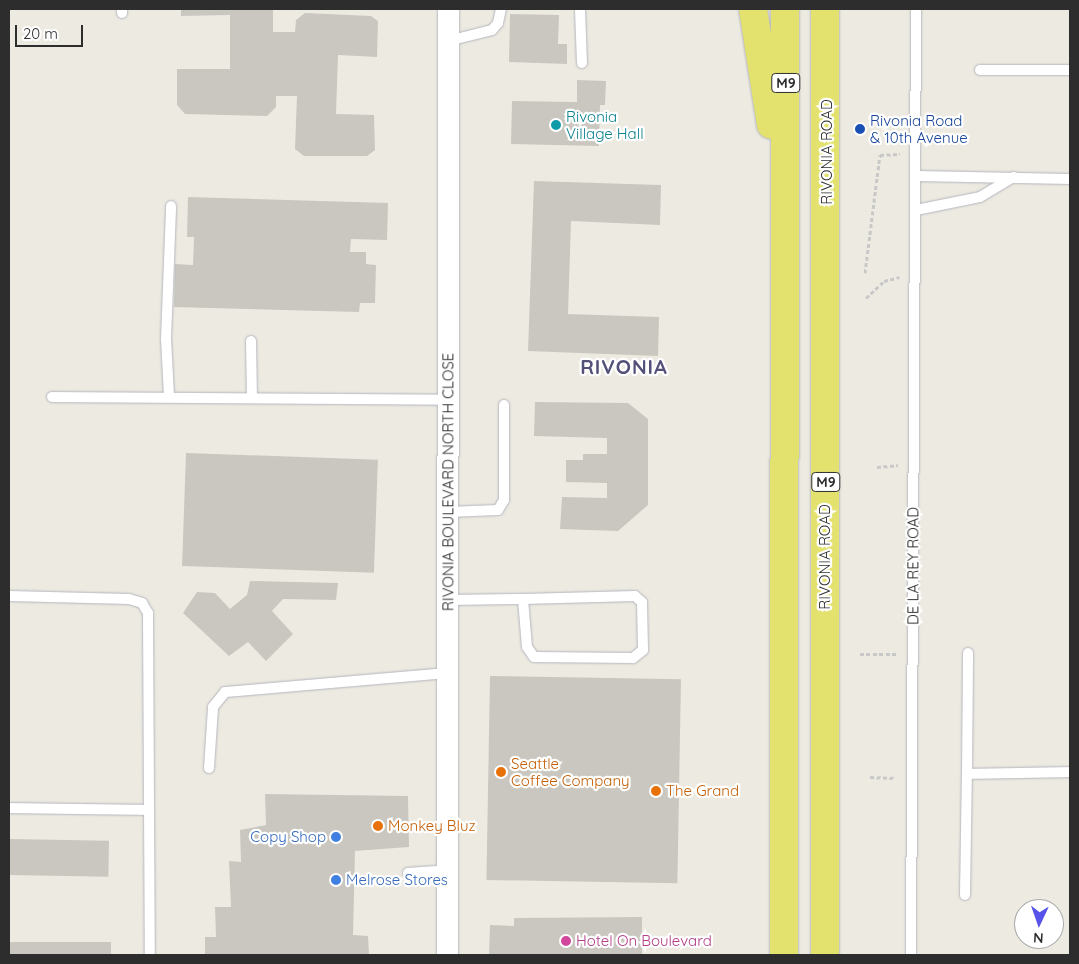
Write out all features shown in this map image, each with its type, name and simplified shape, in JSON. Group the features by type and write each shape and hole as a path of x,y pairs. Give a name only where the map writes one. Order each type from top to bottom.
{"main road":[{"path":"753,9 758,27 787,241"},
{"name":"M9","path":"783,953 787,241 785,9"},
{"name":"RIVONIA ROAD","path":"825,9 825,955"}],"street":[{"name":"RIVONIA BOULEVARD NORTH CLOSE","path":"447,955 448,9"}],"lane":[{"path":"448,41 492,30 501,9"},
{"path":"580,9 582,63"},
{"name":"DE LA REY ROAD","path":"911,955 917,176 916,9"},
{"path":"980,70 1070,70"},
{"path":"917,176 1070,179"},
{"path":"916,210 980,196 1014,177"},
{"path":"169,396 166,339 171,206"},
{"path":"251,340 252,397"},
{"path":"52,397 169,396 448,400"},
{"path":"448,512 498,510 504,500 504,405"},
{"path":"9,596 129,599 142,603 148,613 150,955"},
{"path":"448,600 523,599 639,598 642,602 643,650 633,658 534,657 527,647 523,599"},
{"path":"965,894 968,774 968,653"},
{"path":"209,768 212,707 225,692 448,673"},
{"path":"968,774 1070,772"},
{"path":"9,808 149,810"},
{"path":"408,873 447,870"}],"path":[{"path":"866,273 880,155 917,154"},
{"path":"866,298 890,277 915,278"},
{"path":"860,654 913,654"},
{"path":"870,777 912,779"}],"building":[{"path":"181,9 273,9 273,32 295,32 296,20 305,13 371,16 378,21 377,57 338,55 336,114 374,115 375,150 367,156 304,156 295,149 297,96 276,96 276,107 267,116 185,114 177,105 177,69 230,69 230,15 181,16"},
{"path":"510,14 559,15 558,44 567,44 567,64 509,62"},
{"name":"Rivonia Village Hall","path":"577,80 606,81 605,105 600,105 599,146 511,144 512,101 577,102"},
{"path":"534,181 661,185 660,225 571,221 568,314 659,317 658,356 528,351"},
{"path":"188,197 388,203 387,240 351,239 350,252 366,252 366,264 376,265 375,303 360,303 359,312 174,307 175,264 193,265 194,237 187,237"},
{"path":"535,402 628,403 648,419 648,505 618,531 560,529 562,497 607,498 607,483 566,482 566,460 583,460 583,454 607,454 607,438 534,436"},
{"path":"186,453 378,460 374,573 182,566"},
{"path":"250,581 338,583 336,600 283,599 272,611 293,634 266,661 248,642 229,656 183,613 197,592 215,593 230,609 247,595"},
{"path":"490,676 681,679 677,883 486,880"},
{"path":"265,794 408,796 409,847 355,851 353,935 368,936 369,955 205,955 205,937 216,937 215,907 231,907 229,861 241,862 240,830 266,825"},
{"path":"9,839 109,841 108,877 9,875"},
{"name":"Hotel On Boulevard","path":"642,917 642,955 489,955 490,925 514,926 514,918"},
{"path":"9,942 111,942 111,955 9,955"}],"place":[{"name":"Rivonia Village Hall","path":"556,125"},
{"name":"Rivonia Road & 10th Avenue","path":"860,129"},
{"name":"Seattle Coffee Company","path":"501,772"},
{"name":"The Grand","path":"656,791"},
{"name":"Monkey Bluz","path":"378,826"},
{"name":"Copy Shop","path":"336,837"},
{"name":"Melrose Stores","path":"336,880"},
{"name":"Hotel On Boulevard","path":"566,941"}],"district":[{"name":"RIVONIA","path":"624,366"}]}
